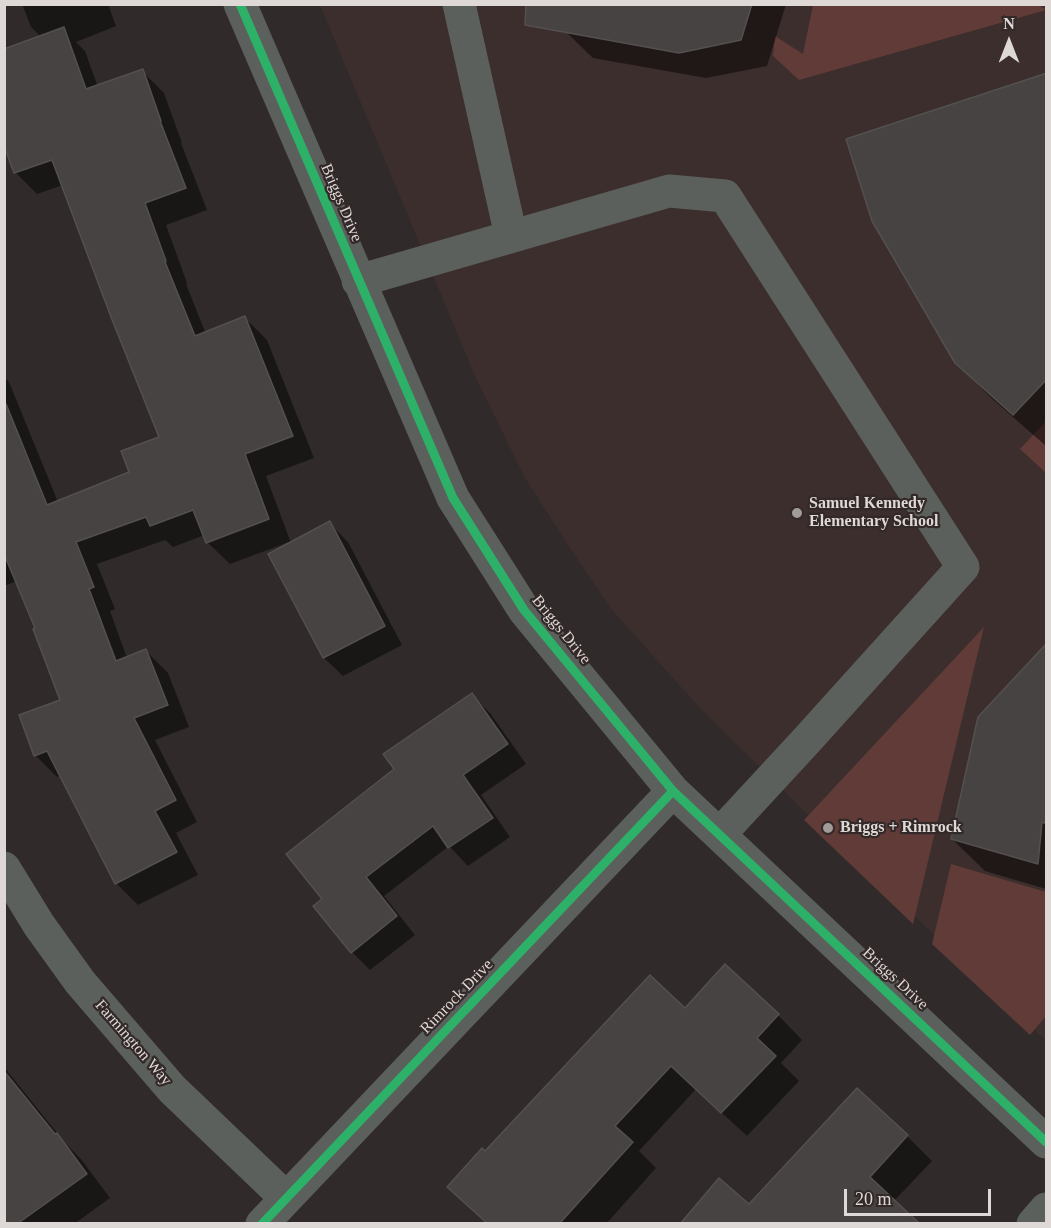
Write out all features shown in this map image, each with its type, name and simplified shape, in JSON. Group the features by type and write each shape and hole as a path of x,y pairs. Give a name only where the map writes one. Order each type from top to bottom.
{"street":[{"name":"Briggs Drive","path":"240,4 453,498 524,610 673,791 1047,1142"},
{"path":"459,4 511,236"},
{"path":"358,281 669,191 725,196 963,567 720,834"},
{"name":"Rimrock Drive","path":"261,1224 673,791"},
{"name":"Farmington Way","path":"4,868 39,925 88,991 172,1089 286,1198"},
{"path":"1033,1224 1047,1209"}],"shaded area":[{"name":"Samuel Kennedy Elementary School","path":"320,5 1046,5 1046,1041 804,811 700,708 612,610 525,478 475,376"},
{"path":"813,5 1039,5 1046,10 799,80 773,56 775,36 803,54"},
{"path":"1046,421 1046,473 1020,449"},
{"path":"984,627 913,924 804,820"},
{"path":"951,864 1046,892 1046,1016 1030,1035 932,944"}],"building":[{"path":"526,4 752,4 741,40 679,53 525,25"},
{"path":"64,27 86,89 143,69 186,188 145,203 165,262 195,336 245,316 293,436 245,454 269,519 206,543 193,510 150,526 146,517 76,542 94,587 89,589 116,661 146,649 168,705 134,718 176,800 155,811 177,852 115,884 47,751 34,756 19,715 60,700 33,629 35,628 4,554 4,404 6,404 47,505 129,472 121,451 159,437 52,160 14,173 4,146 4,49"},
{"path":"1047,73 1047,379 1013,415 955,363 872,221 846,139"},
{"path":"330,521 385,626 323,658 268,554"},
{"path":"1047,643 1047,824 1042,822 1038,864 951,839 978,717"},
{"path":"472,693 508,744 463,775 493,818 448,848 433,826 366,877 397,916 351,953 313,906 322,899 286,854 394,769 383,754"},
{"path":"725,964 779,1014 757,1038 776,1056 721,1113 671,1066 615,1126 633,1142 559,1224 488,1224 447,1187 482,1148 485,1151 650,975 685,1008"},
{"path":"4,1071 55,1134 57,1133 87,1174 17,1224 4,1224"},
{"path":"857,1088 908,1135 870,1177 920,1224 680,1224 719,1178 749,1204"}],"cycle path":[{"path":"240,4 453,498 524,610 673,791 1046,1142"},
{"path":"262,1224 673,791"}],"place":[{"name":"Samuel Kennedy Elementary School","path":"797,513"},
{"name":"Briggs + Rimrock","path":"828,828"}]}
